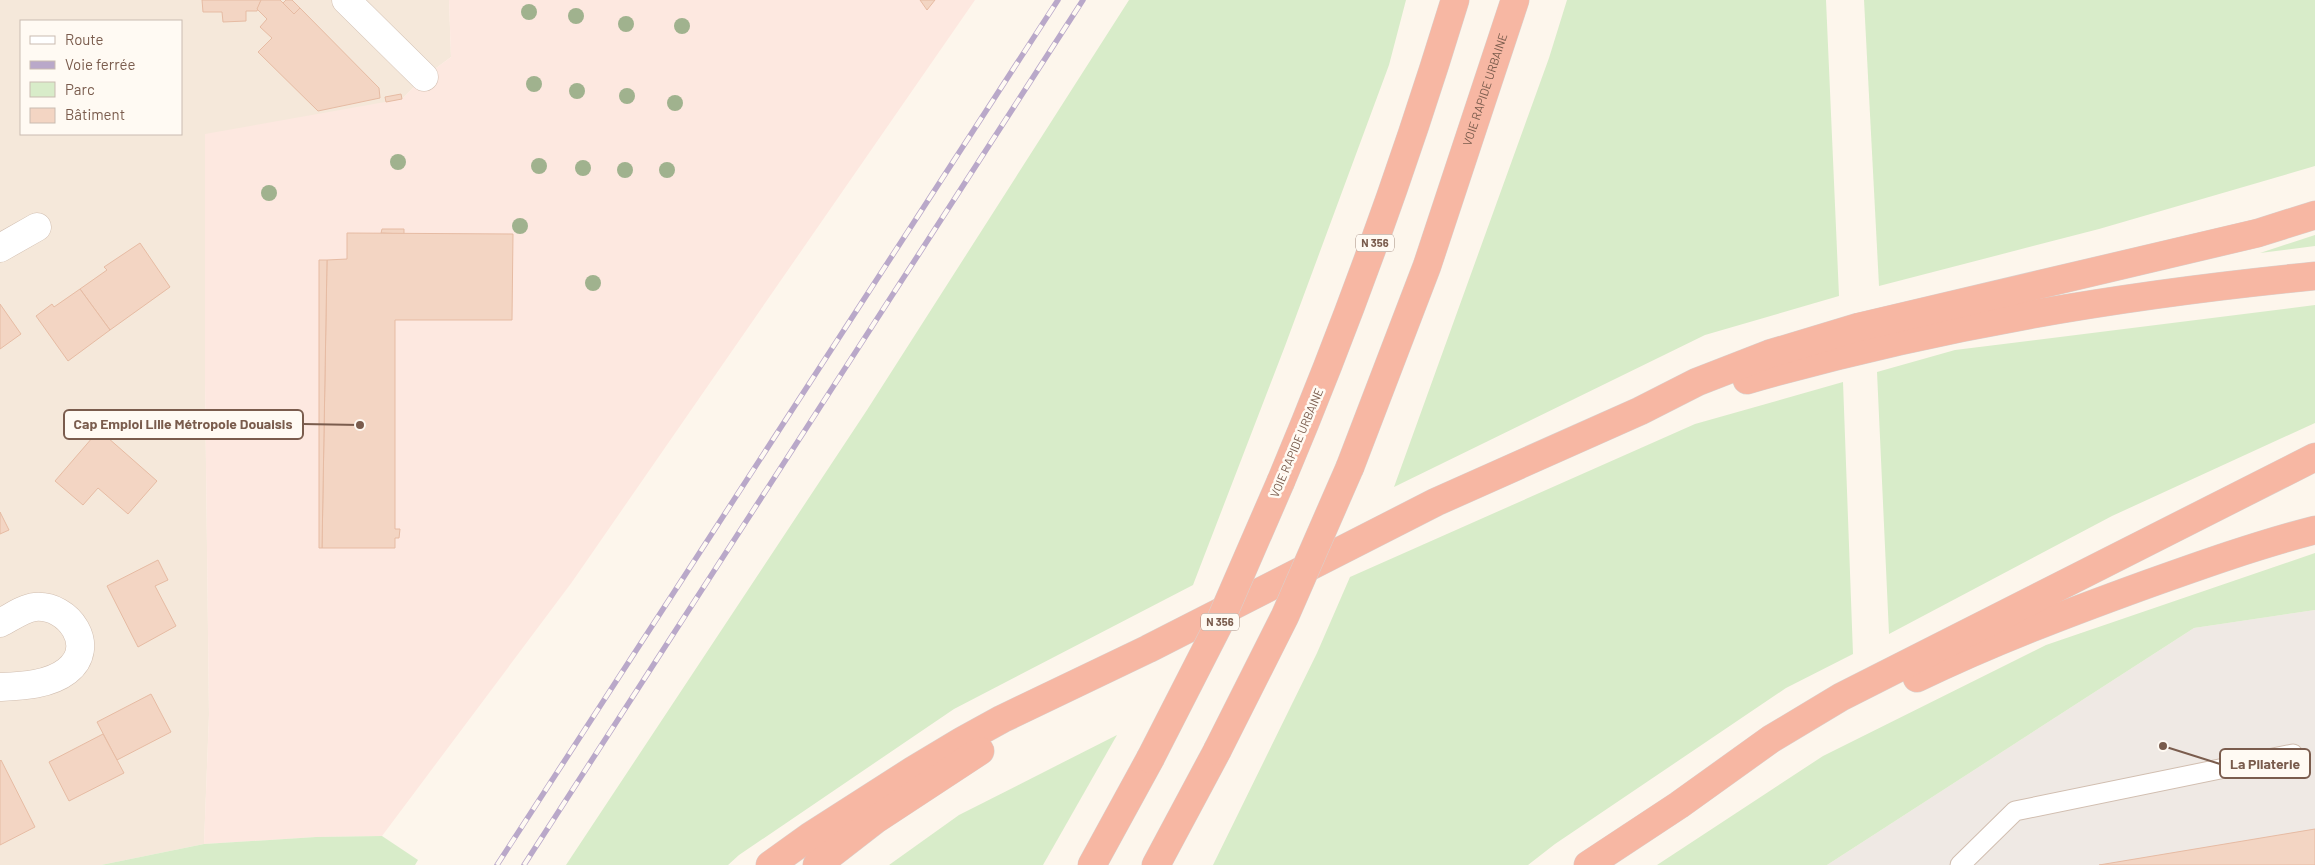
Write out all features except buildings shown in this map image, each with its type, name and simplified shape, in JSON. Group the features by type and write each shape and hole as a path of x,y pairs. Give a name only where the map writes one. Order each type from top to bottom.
{"highway":[{"name":"VOIE RAPIDE URBAINE","path":"1092,865 1150,759 1218,626 1282,481 1361,282 1410,143 1455,0"},
{"name":"VOIE RAPIDE URBAINE","path":"1156,865 1218,751 1285,616 1350,467 1430,257 1515,0"},
{"path":"770,865 846,813 962,741 1148,649 1436,502 1640,411 1697,382 1769,354 1859,327 2258,233 2315,215"},
{"path":"1640,411 1827,358 1982,323 2123,298 2315,276"},
{"path":"1588,865 1679,805 1770,740 1842,696 2315,457"},
{"path":"1679,805 1889,691 2009,636 2202,565 2315,530"},
{"path":"817,865 875,820 956,766 1148,649"}],"street":[{"path":"346,0 424,77"},
{"path":"0,248 37,227"},
{"path":"0,623 33,607 50,608 62,613 72,622 78,634 80,648 76,661 66,672 25,686 0,687"}],"lane":[{"path":"1960,865 2015,811 2293,754"}],"shaded area":[{"path":"0,0 449,0 451,57 424,77 402,99 386,102 205,382 209,715 204,844 101,865 0,865"},
{"path":"449,0 975,0 572,582 382,836 316,837 204,844 209,715 205,382 205,134 402,99 424,77 451,57"},
{"path":"2315,610 2315,865 1827,865 2194,628"}],"green space":[{"path":"1129,0 1406,0 1389,65 1285,346 1193,585 954,709 739,855 728,865 566,865 867,410"},
{"path":"1567,0 1826,0 1839,296 1705,335 1394,487 1549,58"},
{"path":"1864,0 2315,0 2315,166 2099,229 1879,286"},
{"path":"2315,235 2315,246 2260,253"},
{"path":"2315,305 2315,423 2112,516 1889,634 1877,372 1955,350"},
{"path":"1843,382 1853,654 1786,688 1555,844 1528,865 1213,865 1317,653 1350,577 1695,424"},
{"path":"2315,553 2315,610 2194,628 1827,865 1657,865 1823,756 2046,645"},
{"path":"1117,735 1043,865 889,865 959,815"},
{"path":"382,836 418,860 415,865 101,865 204,844 316,837"}],"railway":[{"path":"497,865 1058,0"},
{"path":"524,865 1083,0"}],"place":[{"name":"Cap Emploi Lille Métropole Douaisis","path":"360,425"},
{"name":"La Pilaterie","path":"2163,746"}]}
